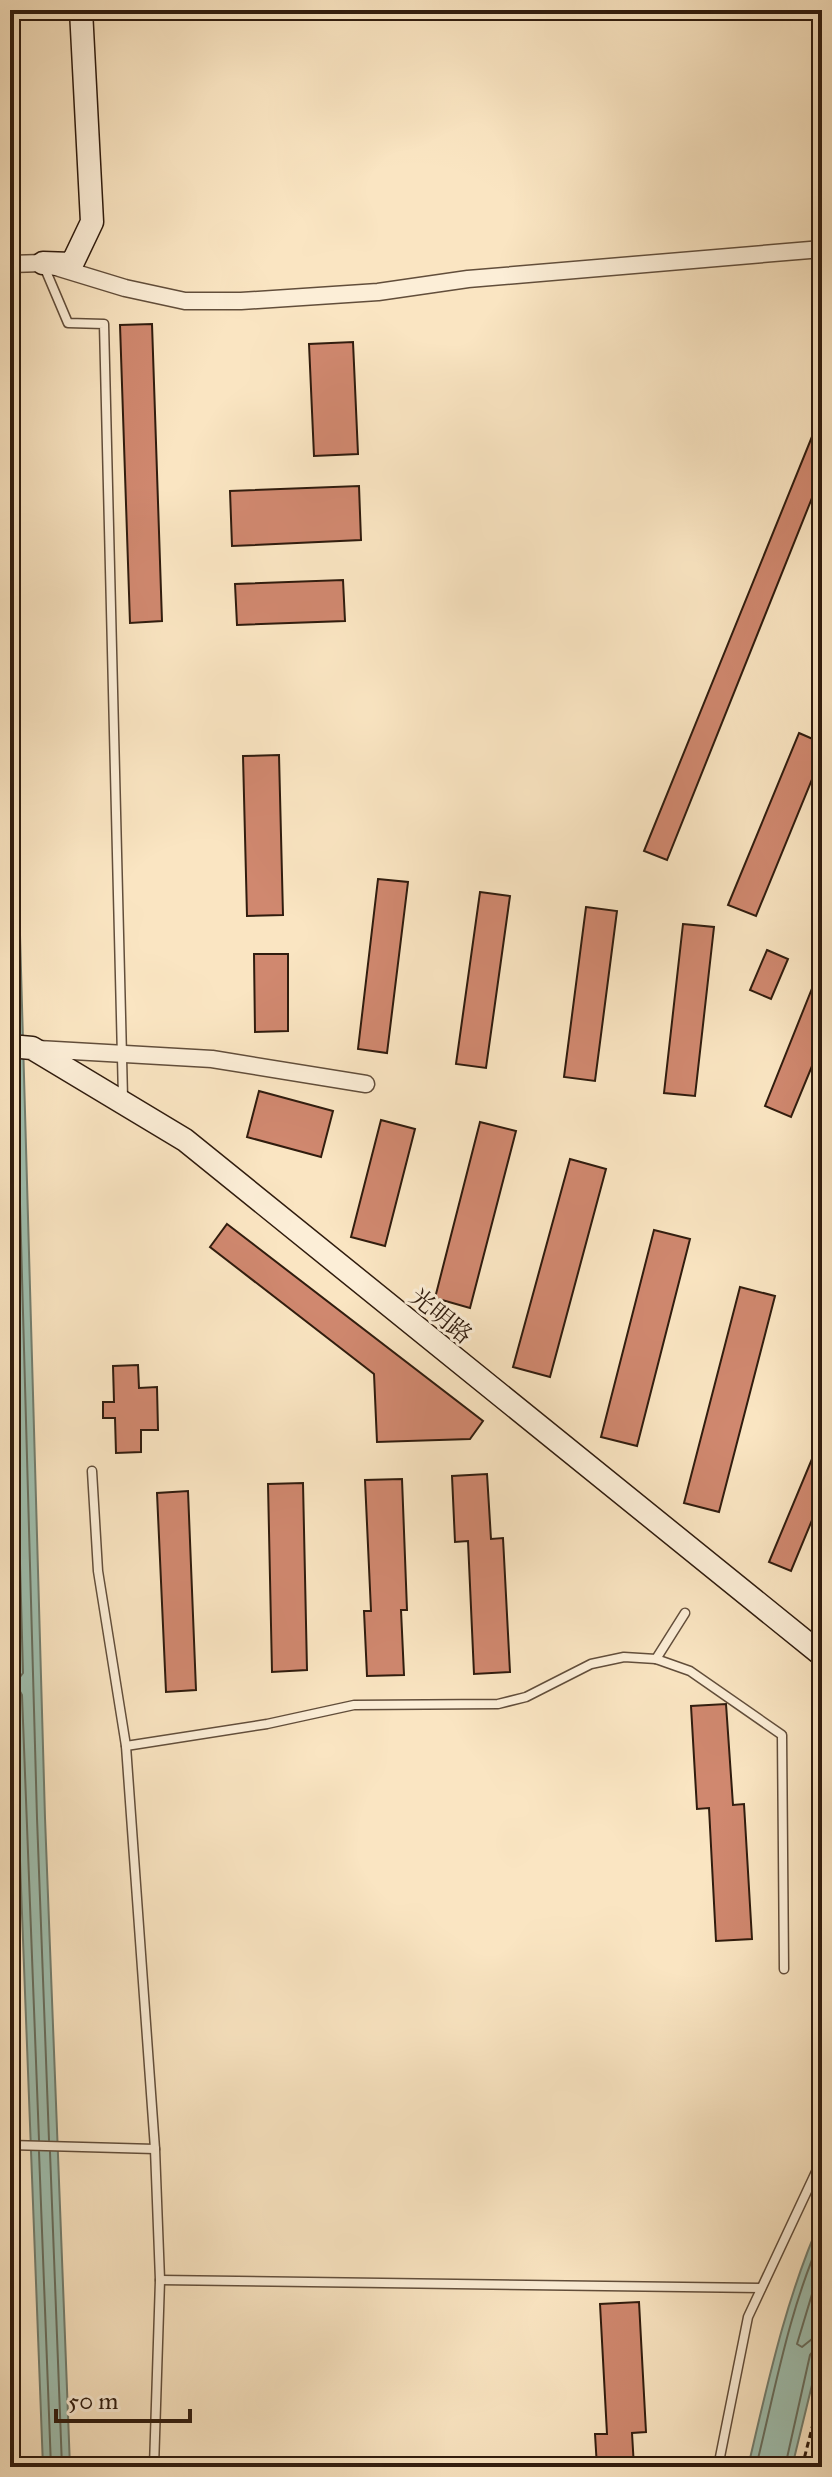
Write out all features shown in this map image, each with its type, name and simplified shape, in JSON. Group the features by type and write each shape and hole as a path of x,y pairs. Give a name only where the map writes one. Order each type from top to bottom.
{"street":[{"path":"10,264 72,264 92,222 81,10"},
{"path":"43,263 125,288 185,301 241,301 378,292 468,279 822,249"},
{"path":"21,1047 212,1059 366,1084"},
{"name":"光明路","path":"21,1047 185,1140 822,1655"}],"lane":[{"path":"43,263 68,323 104,324 123,1103"},
{"path":"92,1471 98,1571 126,1746 155,2149 160,2280 154,2467"},
{"path":"656,1659 685,1613"},
{"path":"126,1746 267,1724 354,1705 498,1704 526,1697 591,1664 624,1657 656,1659 690,1671 782,1735 784,1969"},
{"path":"10,2145 155,2149"},
{"path":"718,2467 748,2317 822,2159"},
{"path":"160,2280 761,2288"}],"path":[{"path":"802,2467 822,2389"}],"water":[{"path":"10,582 45,1818 70,2467 43,2467 10,1597"},
{"path":"822,2217 822,2344 792,2467 748,2467 788,2309"}],"building":[{"path":"152,324 162,621 130,623 120,325"},
{"path":"353,342 358,454 314,456 309,344"},
{"path":"822,412 822,473 667,860 644,851"},
{"path":"359,486 361,540 232,546 230,491"},
{"path":"343,580 345,621 237,625 235,584"},
{"path":"799,733 822,743 822,755 756,916 728,905"},
{"path":"279,755 283,915 247,916 243,756"},
{"path":"378,879 408,882 387,1053 358,1049"},
{"path":"480,892 510,896 486,1068 456,1064"},
{"path":"586,907 617,911 595,1081 564,1077"},
{"path":"683,924 714,927 695,1096 664,1093"},
{"path":"767,950 788,959 771,999 750,990"},
{"path":"254,954 288,954 288,1031 255,1032"},
{"path":"821,966 822,1042 791,1117 765,1106"},
{"path":"259,1091 333,1111 321,1157 247,1137"},
{"path":"381,1120 415,1129 385,1246 351,1237"},
{"path":"480,1122 516,1131 470,1308 435,1298"},
{"path":"570,1159 606,1169 550,1377 513,1367"},
{"path":"227,1224 483,1421 470,1439 377,1442 374,1374 210,1247"},
{"path":"654,1230 690,1239 637,1446 601,1437"},
{"path":"740,1287 775,1296 719,1512 684,1503"},
{"path":"138,1365 139,1388 157,1387 158,1430 141,1430 141,1452 116,1453 115,1418 103,1418 103,1402 114,1402 113,1366"},
{"path":"822,1435 822,1496 791,1571 769,1562"},
{"path":"487,1474 491,1539 503,1538 510,1672 474,1674 468,1541 455,1542 452,1476"},
{"path":"402,1479 407,1610 401,1610 404,1675 367,1676 364,1611 371,1611 365,1480"},
{"path":"303,1483 307,1670 272,1672 268,1484"},
{"path":"188,1491 196,1690 166,1692 157,1493"},
{"path":"726,1704 733,1805 744,1804 752,1939 716,1941 709,1808 697,1809 691,1706"},
{"path":"639,2302 646,2432 632,2433 634,2467 597,2467 595,2434 607,2434 600,2304"}]}
